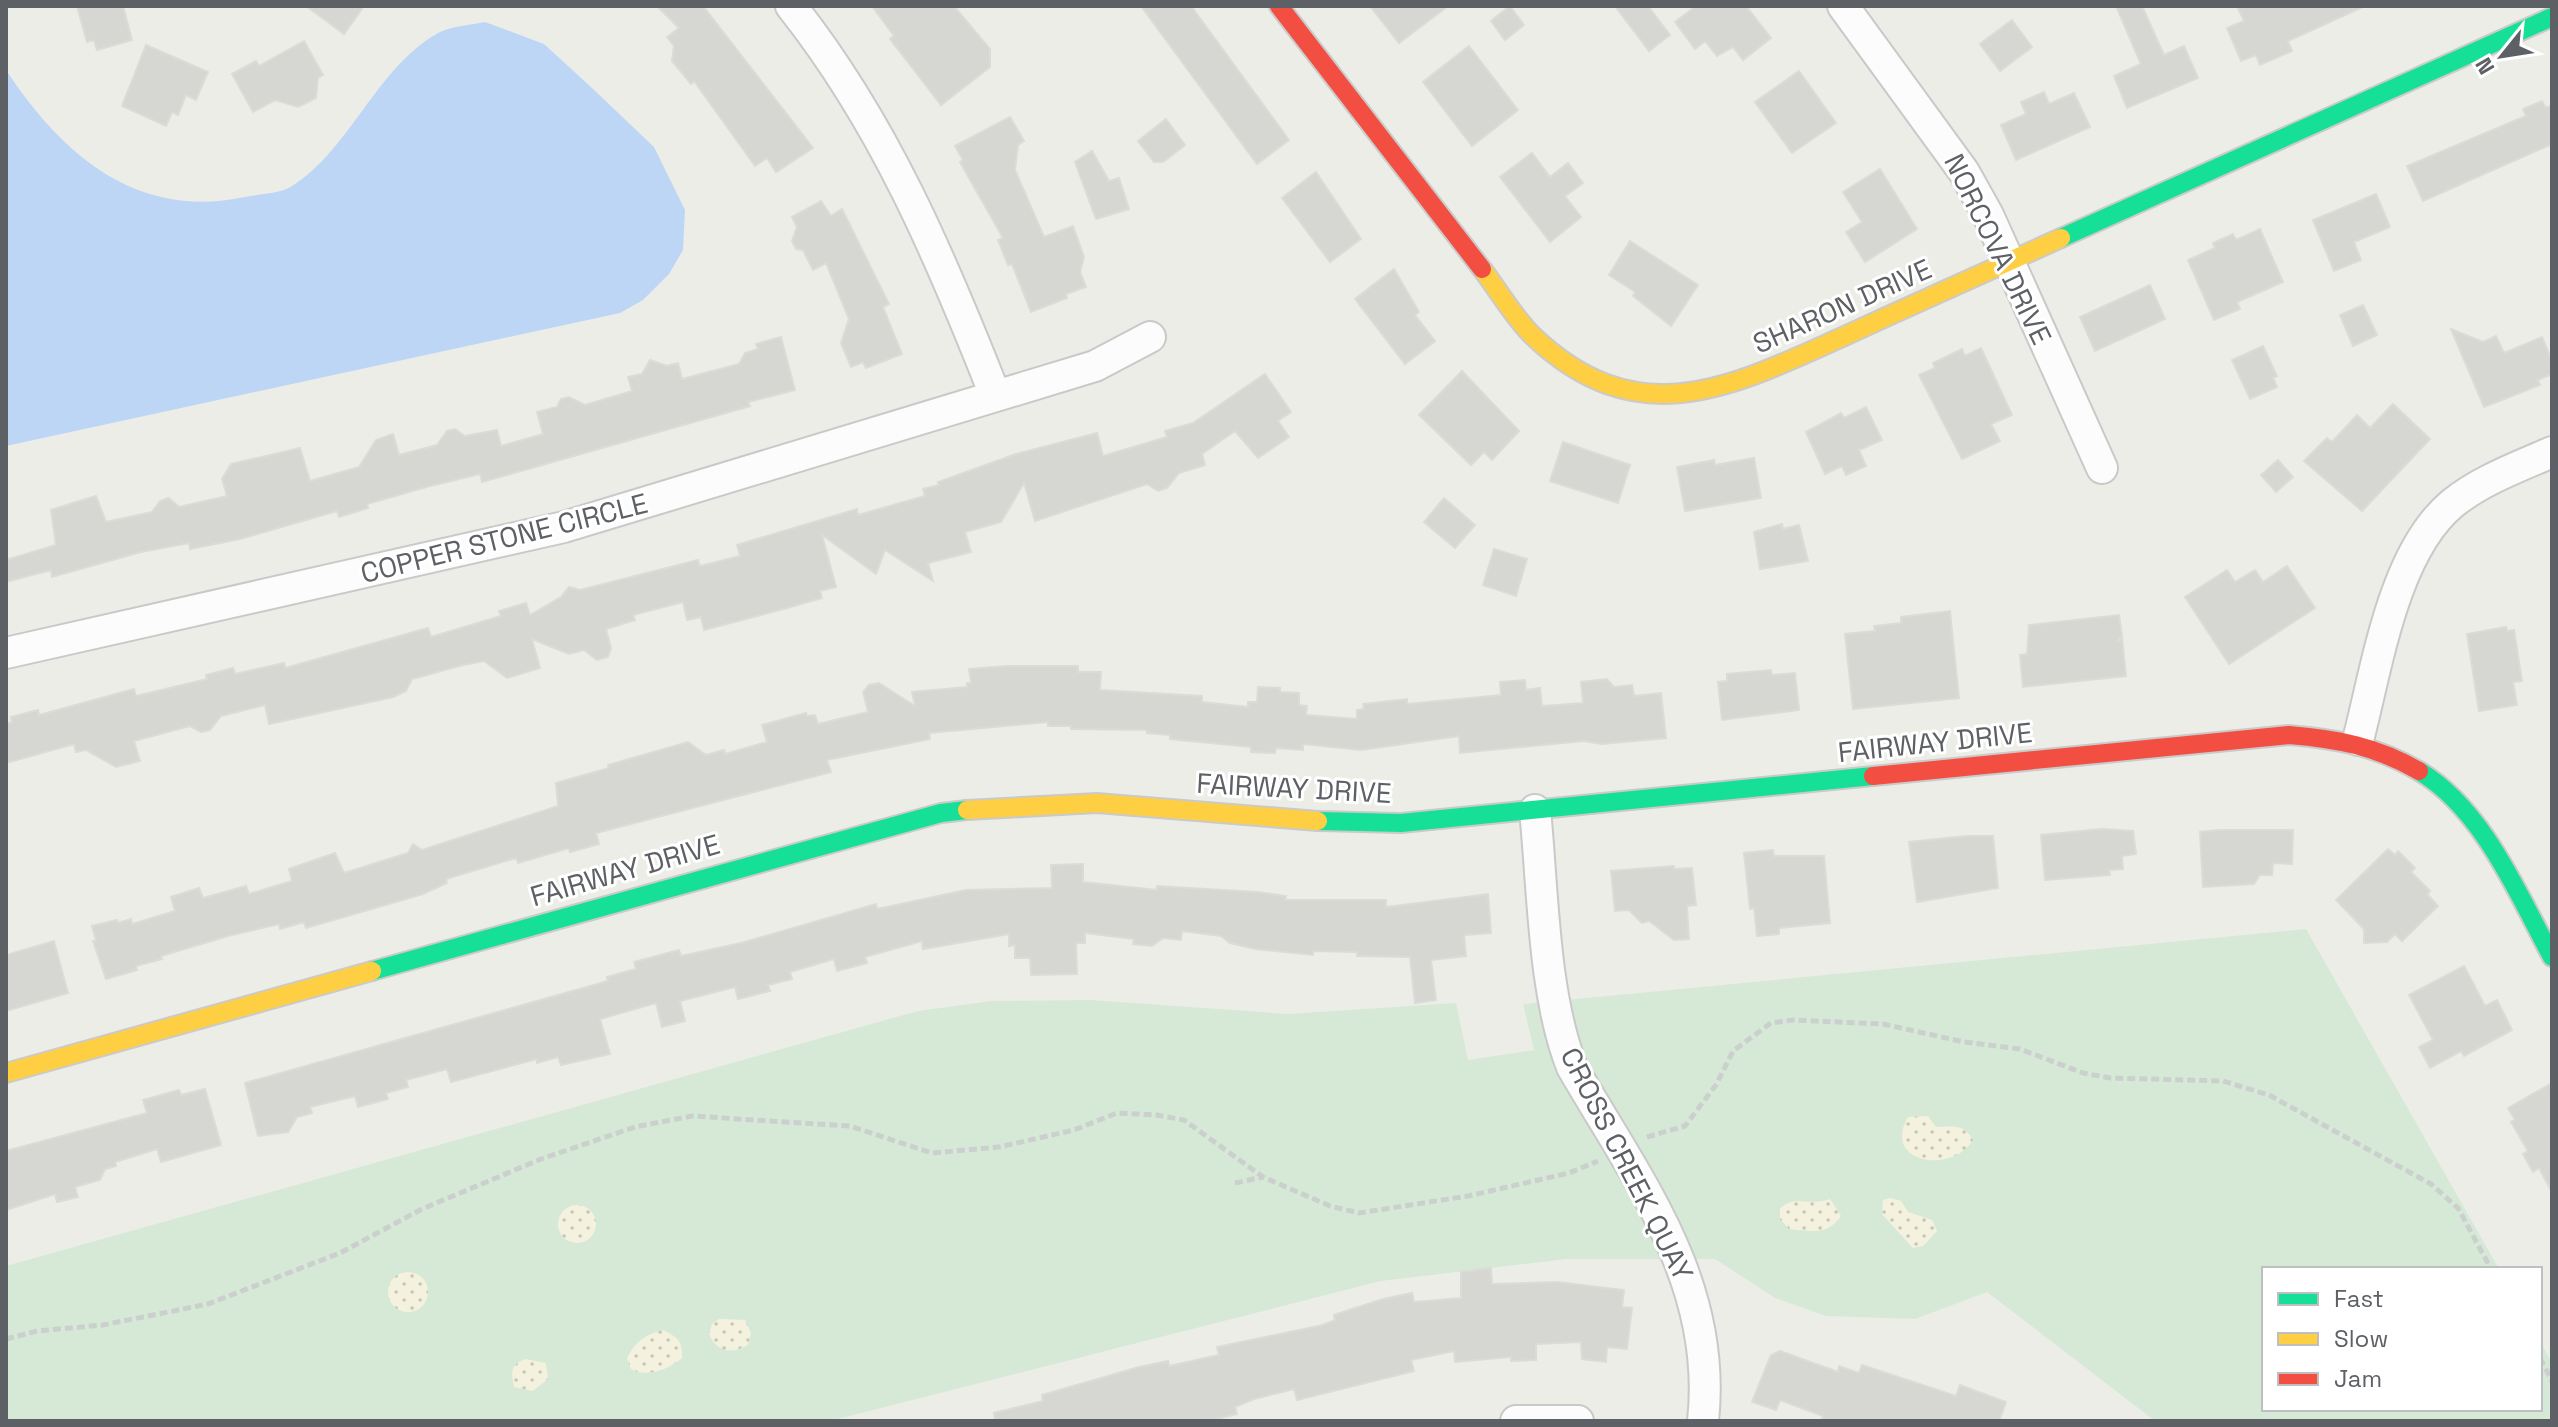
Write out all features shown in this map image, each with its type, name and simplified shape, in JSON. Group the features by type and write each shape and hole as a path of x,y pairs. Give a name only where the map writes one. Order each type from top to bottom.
{"street":[{"path":"791,6 845,80 913,197 995,395"},
{"name":"SHARON DRIVE","path":"1279,6 1533,336 1567,364 1615,388 1653,395 1716,390 2552,17"},
{"name":"NORCOVA DRIVE","path":"1843,6 1952,152 2009,261 2102,468"},
{"name":"COPPER STONE CIRCLE","path":"6,653 564,527 1095,366 1150,337"},
{"path":"2358,740 2405,567 2425,532 2451,505 2476,486 2552,452"},
{"name":"FAIRWAY DRIVE","path":"6,1073 941,813 1029,804 1117,804 1300,823 1354,824 1535,810 2289,735 2358,740 2381,747 2417,767 2465,811 2490,846 2552,957"},
{"name":"CROSS CREEK QUAY","path":"1535,810 1555,1009 1562,1043 1572,1067 1673,1245 1691,1284 1702,1329 1707,1371 1703,1421"},
{"path":"1516,1421 1578,1421"}],"path":[{"path":"6,1339 37,1331 103,1325 208,1304 340,1253 422,1209 541,1159 635,1127 692,1116 850,1126 932,1153 999,1147 1074,1130 1117,1113 1157,1115 1184,1120 1263,1177 1330,1206 1359,1213 1468,1196 1569,1173 1685,1126 1716,1085 1733,1051 1771,1023 1793,1020 1883,1024 1964,1042 2020,1049 2083,1073 2110,1078 2223,1081 2269,1095 2431,1184 2458,1208 2490,1267"},
{"path":"1235,1183 1263,1177"},
{"path":"2542,1362 2552,1381"}],"green space":[{"path":"2306,929 2498,1267 2262,1267 2262,1411 2542,1411 2542,1345 2552,1363 2552,1421 2155,1421 1987,1292 1915,1319 1826,1316 1775,1298 1715,1259 1567,1259 1381,1281 830,1421 6,1421 6,1266 918,1011 991,1001 1091,1000 1288,1014 1456,1003 1468,1060 1534,1050 1523,1004"}],"sand":[{"path":"1928,1116 1936,1127 1961,1128 1973,1140 1963,1151 1950,1158 1922,1159 1911,1154 1904,1145 1902,1133 1908,1117"},
{"path":"1830,1199 1841,1216 1830,1227 1812,1231 1789,1229 1780,1219 1780,1209 1790,1202"},
{"path":"1883,1200 1901,1201 1908,1212 1932,1220 1937,1231 1923,1246 1913,1248 1882,1214"},
{"path":"577,1205 591,1210 596,1224 591,1238 577,1243 563,1238 558,1224 563,1210"},
{"path":"408,1272 422,1278 428,1292 422,1306 408,1312 394,1306 388,1292 394,1278"},
{"path":"719,1319 745,1320 751,1333 748,1345 726,1350 716,1345 709,1334 712,1324"},
{"path":"663,1330 678,1340 682,1358 658,1371 644,1373 631,1369 627,1358 634,1347 646,1337"},
{"path":"525,1359 546,1363 548,1379 533,1391 514,1387 513,1370"}],"water":[{"path":"485,22 544,44 654,147 685,210 683,250 669,274 643,300 620,313 6,446 6,70 52,129 78,154 106,174 137,189 170,199 206,202 281,191 292,186 331,152 380,87 416,48 443,31"}],"building":[{"path":"77,6 123,6 132,40 97,50 94,40 87,42"},
{"path":"306,6 364,6 344,34"},
{"path":"657,6 703,6 813,148 776,172 767,158 755,166 694,81 691,84 672,61 674,46 667,37 679,28"},
{"path":"872,6 954,6 990,49 990,67 941,105 890,39 894,36"},
{"path":"1141,6 1191,6 1289,140 1257,164"},
{"path":"1370,6 1448,6 1399,43"},
{"path":"1510,6 1524,25 1505,40 1491,21"},
{"path":"1615,6 1648,6 1670,35 1649,51"},
{"path":"1696,6 1746,6 1771,38 1743,60 1733,47 1717,56 1705,41 1695,49 1675,22"},
{"path":"2116,6 2142,6 2164,55 2184,46 2198,78 2127,108 2114,76 2141,64"},
{"path":"2237,6 2365,6 2288,41 2292,51 2260,65 2256,55 2241,61 2227,28 2244,21"},
{"path":"2012,20 2032,47 2000,71 1980,44"},
{"path":"304,41 323,75 318,78 316,98 298,107 275,100 253,112 232,74 256,61 259,66"},
{"path":"146,45 208,72 196,100 186,95 178,115 172,112 166,126 122,106"},
{"path":"1469,46 1518,110 1472,146 1423,82"},
{"path":"1799,71 1836,123 1792,153 1755,102"},
{"path":"2044,92 2049,104 2074,93 2090,127 2016,160 2001,125 2026,114 2021,102"},
{"path":"2542,101 2546,108 2552,105 2552,144 2423,201 2407,166 2526,116 2523,109"},
{"path":"1010,117 1024,141 1018,145 1015,170 1044,237 1073,226 1084,257 1080,272 1086,287 1031,312 1012,264 1008,265 998,240 1003,238 960,162 963,160 955,146"},
{"path":"1166,119 1185,145 1163,162 1154,162 1138,141"},
{"path":"1092,151 1109,181 1119,178 1129,209 1096,219 1075,162"},
{"path":"1532,153 1550,177 1568,163 1583,183 1565,196 1581,217 1550,242 1500,177"},
{"path":"1880,169 1917,229 1865,262 1846,232 1862,222 1843,192"},
{"path":"1316,172 1361,239 1330,262 1282,198"},
{"path":"2376,194 2390,227 2354,242 2361,260 2334,271 2313,220"},
{"path":"821,201 831,216 842,209 889,304 883,307 902,354 866,368 863,362 851,367 841,343 849,319 826,263 813,270 803,250 796,249 792,241 797,227 792,217"},
{"path":"2260,229 2283,282 2237,302 2240,309 2214,320 2188,260 2215,248 2213,243 2233,234 2236,240"},
{"path":"1630,241 1698,285 1671,326 1633,296 1635,292 1609,275"},
{"path":"1394,269 1419,312 1415,315 1435,341 1405,364 1355,299"},
{"path":"2150,285 2165,319 2095,351 2080,317"},
{"path":"2363,305 2377,335 2353,346 2340,315"},
{"path":"2451,329 2483,342 2496,336 2504,353 2542,337 2552,361 2552,374 2538,380 2540,385 2484,407"},
{"path":"781,337 795,390 748,402 750,406 482,482 480,474 430,486 367,504 368,508 339,517 337,511 240,539 190,549 189,543 141,552 52,577 51,570 6,582 6,560 56,545 51,510 76,502 96,496 106,522 152,512 160,501 169,498 179,507 227,496 222,479 231,464 300,448 310,481 359,467 376,440 393,434 399,455 437,445 447,431 455,429 465,436 497,430 501,446 543,434 537,412 557,407 561,399 569,397 585,405 632,391 628,377 642,374 650,360 667,366 678,363 682,379 739,364 745,353 758,349 756,344"},
{"path":"2263,346 2277,376 2273,378 2277,387 2250,399 2232,360"},
{"path":"1981,348 2012,415 1991,424 2000,441 1962,459 1919,375 1935,368 1933,363 1962,349 1965,356"},
{"path":"1462,371 1519,431 1492,460 1484,452 1471,465 1419,415"},
{"path":"1265,374 1291,412 1278,421 1289,437 1258,458 1235,431 1202,454 1205,465 1179,473 1167,488 1158,491 1147,484 1035,521 1024,483 1001,522 965,532 971,552 928,563 933,581 885,550 876,574 822,535 836,587 820,591 822,598 787,608 704,630 701,617 687,620 683,602 633,615 635,620 606,629 611,648 608,657 597,660 584,650 569,654 532,639 540,668 507,678 484,661 412,679 406,691 393,697 269,724 265,705 221,716 210,730 201,732 190,726 134,741 140,761 116,767 86,750 76,752 74,744 6,763 6,724 12,722 11,717 38,710 39,715 134,689 136,696 207,679 206,675 233,668 235,674 284,663 285,668 428,628 431,637 501,616 499,611 526,603 530,615 561,597 569,587 580,590 698,560 700,566 740,556 737,545 857,509 858,515 925,496 923,489 939,485 938,482 1016,454 1097,433 1103,456 1167,437 1165,431 1193,423"},
{"path":"2393,404 2430,439 2362,511 2304,461 2327,438 2332,442 2357,415 2370,428"},
{"path":"1866,407 1882,440 1859,450 1866,466 1846,475 1842,466 1825,474 1806,432 1841,413 1844,418"},
{"path":"1563,442 1630,465 1618,503 1550,481"},
{"path":"1754,458 1761,498 1685,511 1677,467 1714,460 1715,465"},
{"path":"2278,460 2293,477 2276,492 2261,475"},
{"path":"1444,498 1475,525 1455,548 1424,522"},
{"path":"1782,524 1783,529 1799,525 1808,561 1760,569 1754,532"},
{"path":"1494,549 1527,559 1516,596 1483,585"},
{"path":"2287,566 2315,608 2229,664 2185,597 2227,570 2235,582 2255,570 2263,582"},
{"path":"1950,611 1959,698 1853,709 1845,634 1875,631 1874,626 1901,623 1901,617"},
{"path":"2119,615 2122,636 2117,642 2122,638 2126,676 2023,687 2020,655 2027,654 2029,625"},
{"path":"2506,627 2507,631 2514,630 2522,681 2513,682 2517,705 2479,711 2467,634"},
{"path":"1078,666 1078,672 1101,672 1100,690 1202,696 1202,702 1248,707 1248,702 1257,702 1258,687 1280,688 1280,692 1299,693 1299,705 1307,706 1306,715 1357,719 1357,710 1364,709 1363,704 1407,699 1407,704 1501,695 1500,682 1525,680 1526,690 1540,688 1542,706 1583,703 1581,682 1607,679 1614,687 1632,685 1634,696 1661,693 1666,738 1602,744 1584,741 1460,753 1459,736 1361,750 1303,744 1303,750 1276,748 1275,753 1251,752 1251,747 1170,739 1170,735 1147,733 1147,730 1071,729 1071,726 1048,726 1048,722 929,733 930,739 827,760 831,772 596,833 599,844 570,852 569,848 518,863 516,858 446,879 447,883 423,894 306,928 304,922 280,929 279,924 228,936 161,956 162,959 136,966 137,970 106,979 93,941 96,940 92,926 131,919 132,924 175,911 171,897 199,888 203,898 246,886 249,894 292,881 289,869 335,853 344,873 408,853 413,844 422,850 558,806 556,783 609,768 608,765 688,742 706,755 724,750 725,754 767,742 762,725 806,713 807,716 815,715 818,724 868,712 863,692 869,685 879,683 915,706 912,692 967,687 967,683 971,683 969,669"},
{"path":"1771,670 1772,675 1795,673 1799,710 1722,720 1718,682 1727,681 1727,674"},
{"path":"2102,829 2133,831 2136,854 2122,856 2123,869 2109,870 2110,875 2045,880 2041,835"},
{"path":"2293,830 2292,864 2273,863 2272,875 2260,875 2254,884 2203,887 2200,832"},
{"path":"1993,836 1998,888 1917,902 1909,842"},
{"path":"2388,849 2395,855 2398,851 2415,868 2411,872 2430,891 2427,894 2438,906 2402,941 2395,934 2387,942 2364,943 2364,929 2336,900"},
{"path":"1773,850 1774,856 1824,856 1830,923 1779,928 1779,934 1757,936 1754,908 1750,909 1744,853"},
{"path":"1083,864 1083,882 1157,890 1157,886 1257,892 1286,896 1285,900 1386,900 1386,907 1488,894 1491,933 1464,935 1466,956 1431,960 1436,1000 1415,1003 1410,957 1313,951 1313,955 1255,949 1230,943 1221,936 1182,931 1181,940 1163,938 1152,946 1133,944 1134,939 1085,933 1085,943 1076,943 1077,974 1031,975 1030,958 1015,958 1015,945 1009,946 1009,934 923,949 922,941 865,957 867,963 837,971 834,959 790,972 792,979 768,985 770,991 738,999 735,987 680,1001 685,1021 662,1027 656,1003 600,1019 610,1054 561,1065 558,1057 537,1063 537,1059 451,1082 447,1069 406,1080 408,1087 386,1093 388,1099 358,1107 355,1096 310,1107 312,1113 297,1117 288,1132 258,1136 245,1083 608,981 607,977 636,969 634,962 679,950 681,956 741,943 876,904 877,909 966,890 1052,888 1051,865"},
{"path":"1674,866 1674,869 1692,868 1696,905 1687,906 1689,939 1674,940 1649,921 1642,923 1629,910 1615,911 1611,871"},
{"path":"54,941 68,993 6,1011 6,955"},
{"path":"2464,966 2485,1006 2497,1000 2512,1030 2464,1056 2461,1051 2430,1068 2419,1047 2433,1040 2409,995"},
{"path":"2552,1083 2552,1192 2539,1168 2533,1172 2523,1154 2528,1151 2511,1122 2515,1120 2508,1108"},
{"path":"205,1089 221,1145 161,1162 157,1149 115,1162 116,1166 105,1169 100,1180 75,1187 78,1197 57,1202 55,1194 6,1210 6,1151 147,1113 143,1100 179,1090 181,1095"},
{"path":"1491,1268 1492,1284 1558,1282 1624,1290 1622,1307 1632,1308 1627,1349 1607,1347 1606,1362 1582,1359 1581,1342 1536,1344 1536,1360 1511,1361 1511,1357 1455,1362 1454,1351 1411,1360 1414,1371 1297,1400 1294,1389 1254,1399 1235,1407 1237,1414 1208,1421 995,1421 994,1413 1043,1401 1042,1395 1139,1367 1168,1361 1169,1366 1219,1355 1217,1347 1323,1325 1335,1320 1334,1315 1383,1299 1412,1293 1414,1302 1461,1298 1461,1272"},
{"path":"1780,1351 1838,1372 1839,1366 1859,1373 1862,1365 1956,1396 1960,1385 2006,1402 1999,1421 1821,1421 1823,1416 1780,1400 1776,1410 1752,1402 1771,1355"}],"traffic: fast":[{"path":"2061,238 2552,17"},
{"path":"2419,771 2442,787 2480,830 2512,880 2552,957"},
{"path":"1318,821 1401,823 1873,776"},
{"path":"372,971 941,813 967,810"}],"traffic: slow":[{"path":"1482,269 1527,330 1572,367 1610,385 1647,393 1684,393 1721,385 1798,357 2061,238"},
{"path":"967,810 1097,803 1318,821"},
{"path":"6,1073 372,971"}],"traffic: jam":[{"path":"1279,6 1482,269"},
{"path":"1873,776 2289,735 2356,745 2387,755 2419,771"}]}
